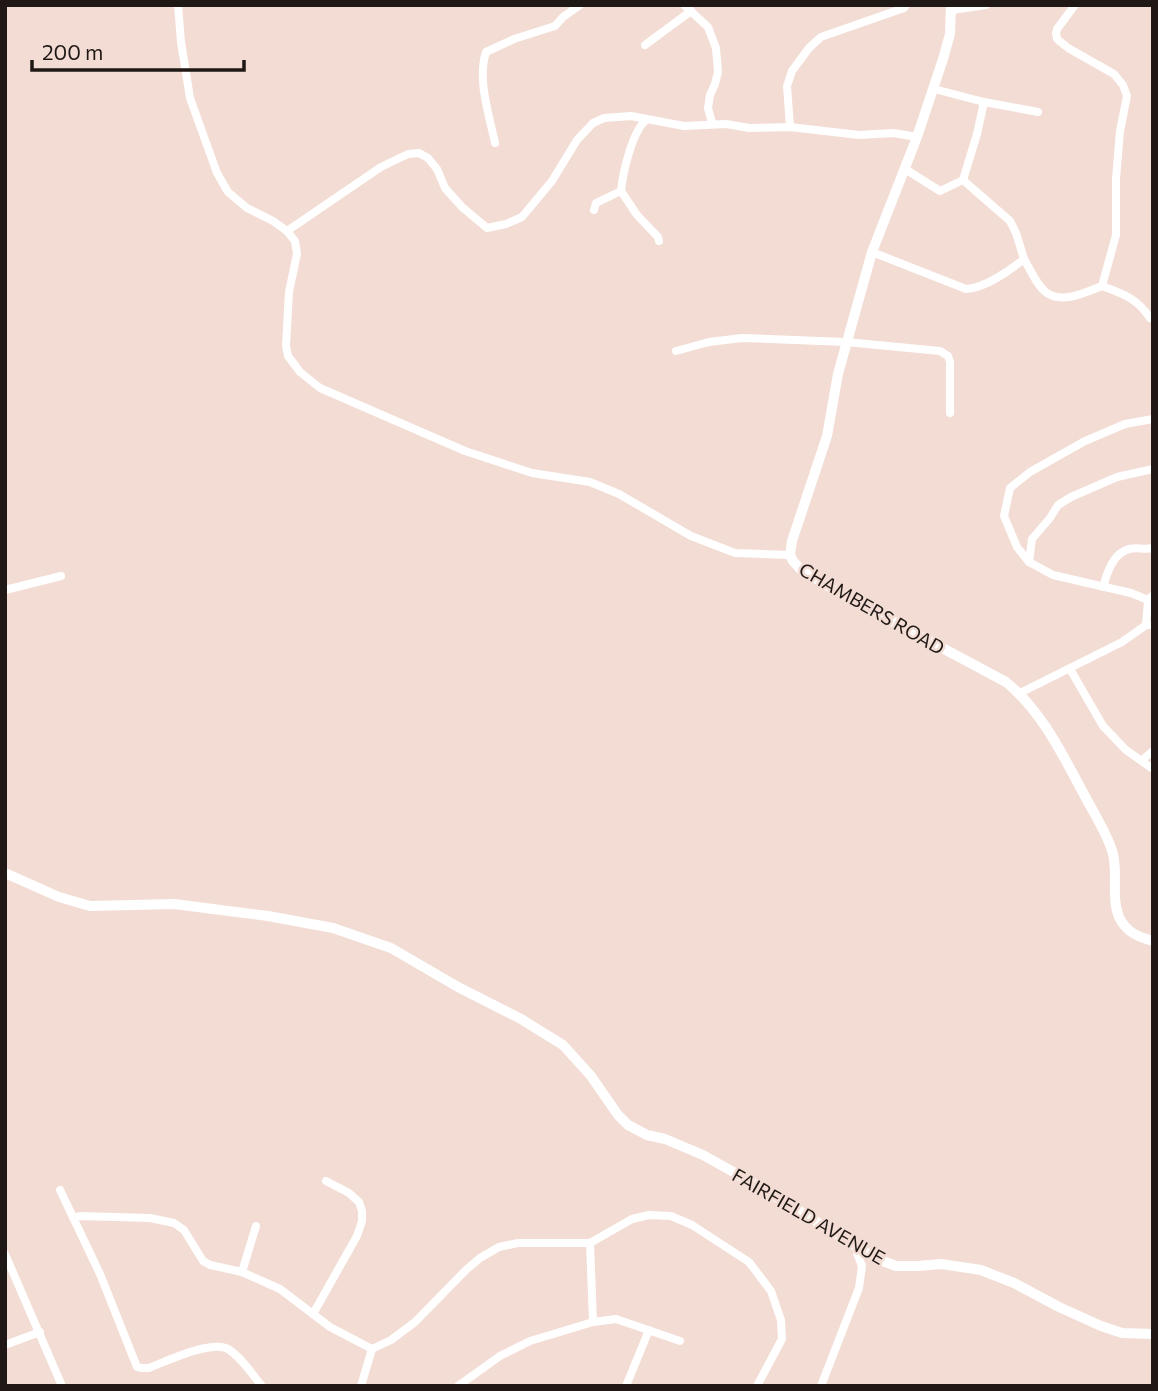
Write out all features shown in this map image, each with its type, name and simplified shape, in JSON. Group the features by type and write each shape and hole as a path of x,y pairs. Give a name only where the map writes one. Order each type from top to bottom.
{"street":[{"path":"178,5 190,98 217,173 228,191 247,208 273,221 295,241 297,254 289,292 286,346 288,356 300,372 320,388 465,450 532,473 590,482 619,494 691,536 735,553 790,555"},
{"path":"495,143 482,65 486,52 514,39 555,26 580,5"},
{"path":"790,127 787,86 792,71 809,47 821,37 904,8 906,5"},
{"path":"951,7 986,5"},
{"path":"1075,5 1057,29 1057,39 1114,74 1124,85 1126,96 1116,179 1116,234 1102,286"},
{"name":"CHAMBERS ROAD","path":"951,7 950,34 934,89 872,252 838,374 827,436 792,541 790,555 802,571 1006,682 1020,693 1052,736 1105,835 1113,854 1116,908 1120,919 1135,936 1153,941"},
{"path":"645,45 687,8 708,27 716,48 718,72 709,95 708,108 712,123"},
{"path":"934,89 1038,112"},
{"path":"905,169 940,191 963,180 984,102"},
{"path":"287,231 381,167 408,154 419,153 428,158 437,169 445,188 477,221 487,228 506,224 522,217 536,202 577,140 593,123 604,118 631,116 684,126 712,123 749,128 790,127 859,135 893,133 917,136"},
{"path":"646,120 636,136 624,172 621,191 637,215 659,237 659,241"},
{"path":"963,180 1010,221 1024,259 1047,293 1062,297 1080,295 1102,286 1132,298 1153,319"},
{"path":"594,209 596,204 621,191"},
{"path":"872,252 965,289 976,288 1024,259"},
{"path":"676,351 709,342 742,338 892,345 940,351 946,354 950,362 950,414"},
{"path":"1020,693 1150,625 1150,598 1054,575 1029,562 1017,547 1004,516 1010,488 1030,472 1085,441 1125,425 1153,419"},
{"path":"1029,562 1032,539 1058,505 1117,477 1153,469"},
{"path":"1103,587 1114,559 1124,550 1153,548"},
{"path":"5,590 61,576"},
{"path":"1070,669 1103,726 1126,750 1153,769"},
{"path":"1142,760 1153,751"},
{"name":"FAIRFIELD AVENUE","path":"5,873 59,898 90,906 174,904 268,916 333,928 391,948 563,1045 591,1076 628,1125 647,1135 665,1139 703,1155 876,1258 896,1266 941,1264 981,1270 1014,1283 1101,1326 1122,1333 1153,1334"},
{"path":"313,1314 357,1236 362,1221 359,1202 349,1193 326,1181"},
{"path":"60,1190 100,1274 137,1367 149,1368 195,1351 225,1348 234,1354 262,1386"},
{"path":"361,1386 372,1349 391,1340 415,1322 480,1258 499,1247 519,1243 590,1243 632,1219 649,1215 671,1216 692,1225 749,1262 771,1291 781,1320 782,1339 757,1386"},
{"path":"73,1218 150,1218 174,1223 184,1230 203,1261 242,1272 280,1289 330,1327 372,1349"},
{"path":"242,1272 256,1226"},
{"path":"590,1243 593,1322"},
{"path":"821,1386 859,1287 862,1266 857,1253 859,1249"},
{"path":"5,1254 8,1268 40,1332 62,1386"},
{"path":"458,1386 500,1356 530,1341 593,1322 615,1319 680,1341"},
{"path":"626,1386 649,1330"},
{"path":"5,1345 40,1332"}]}
